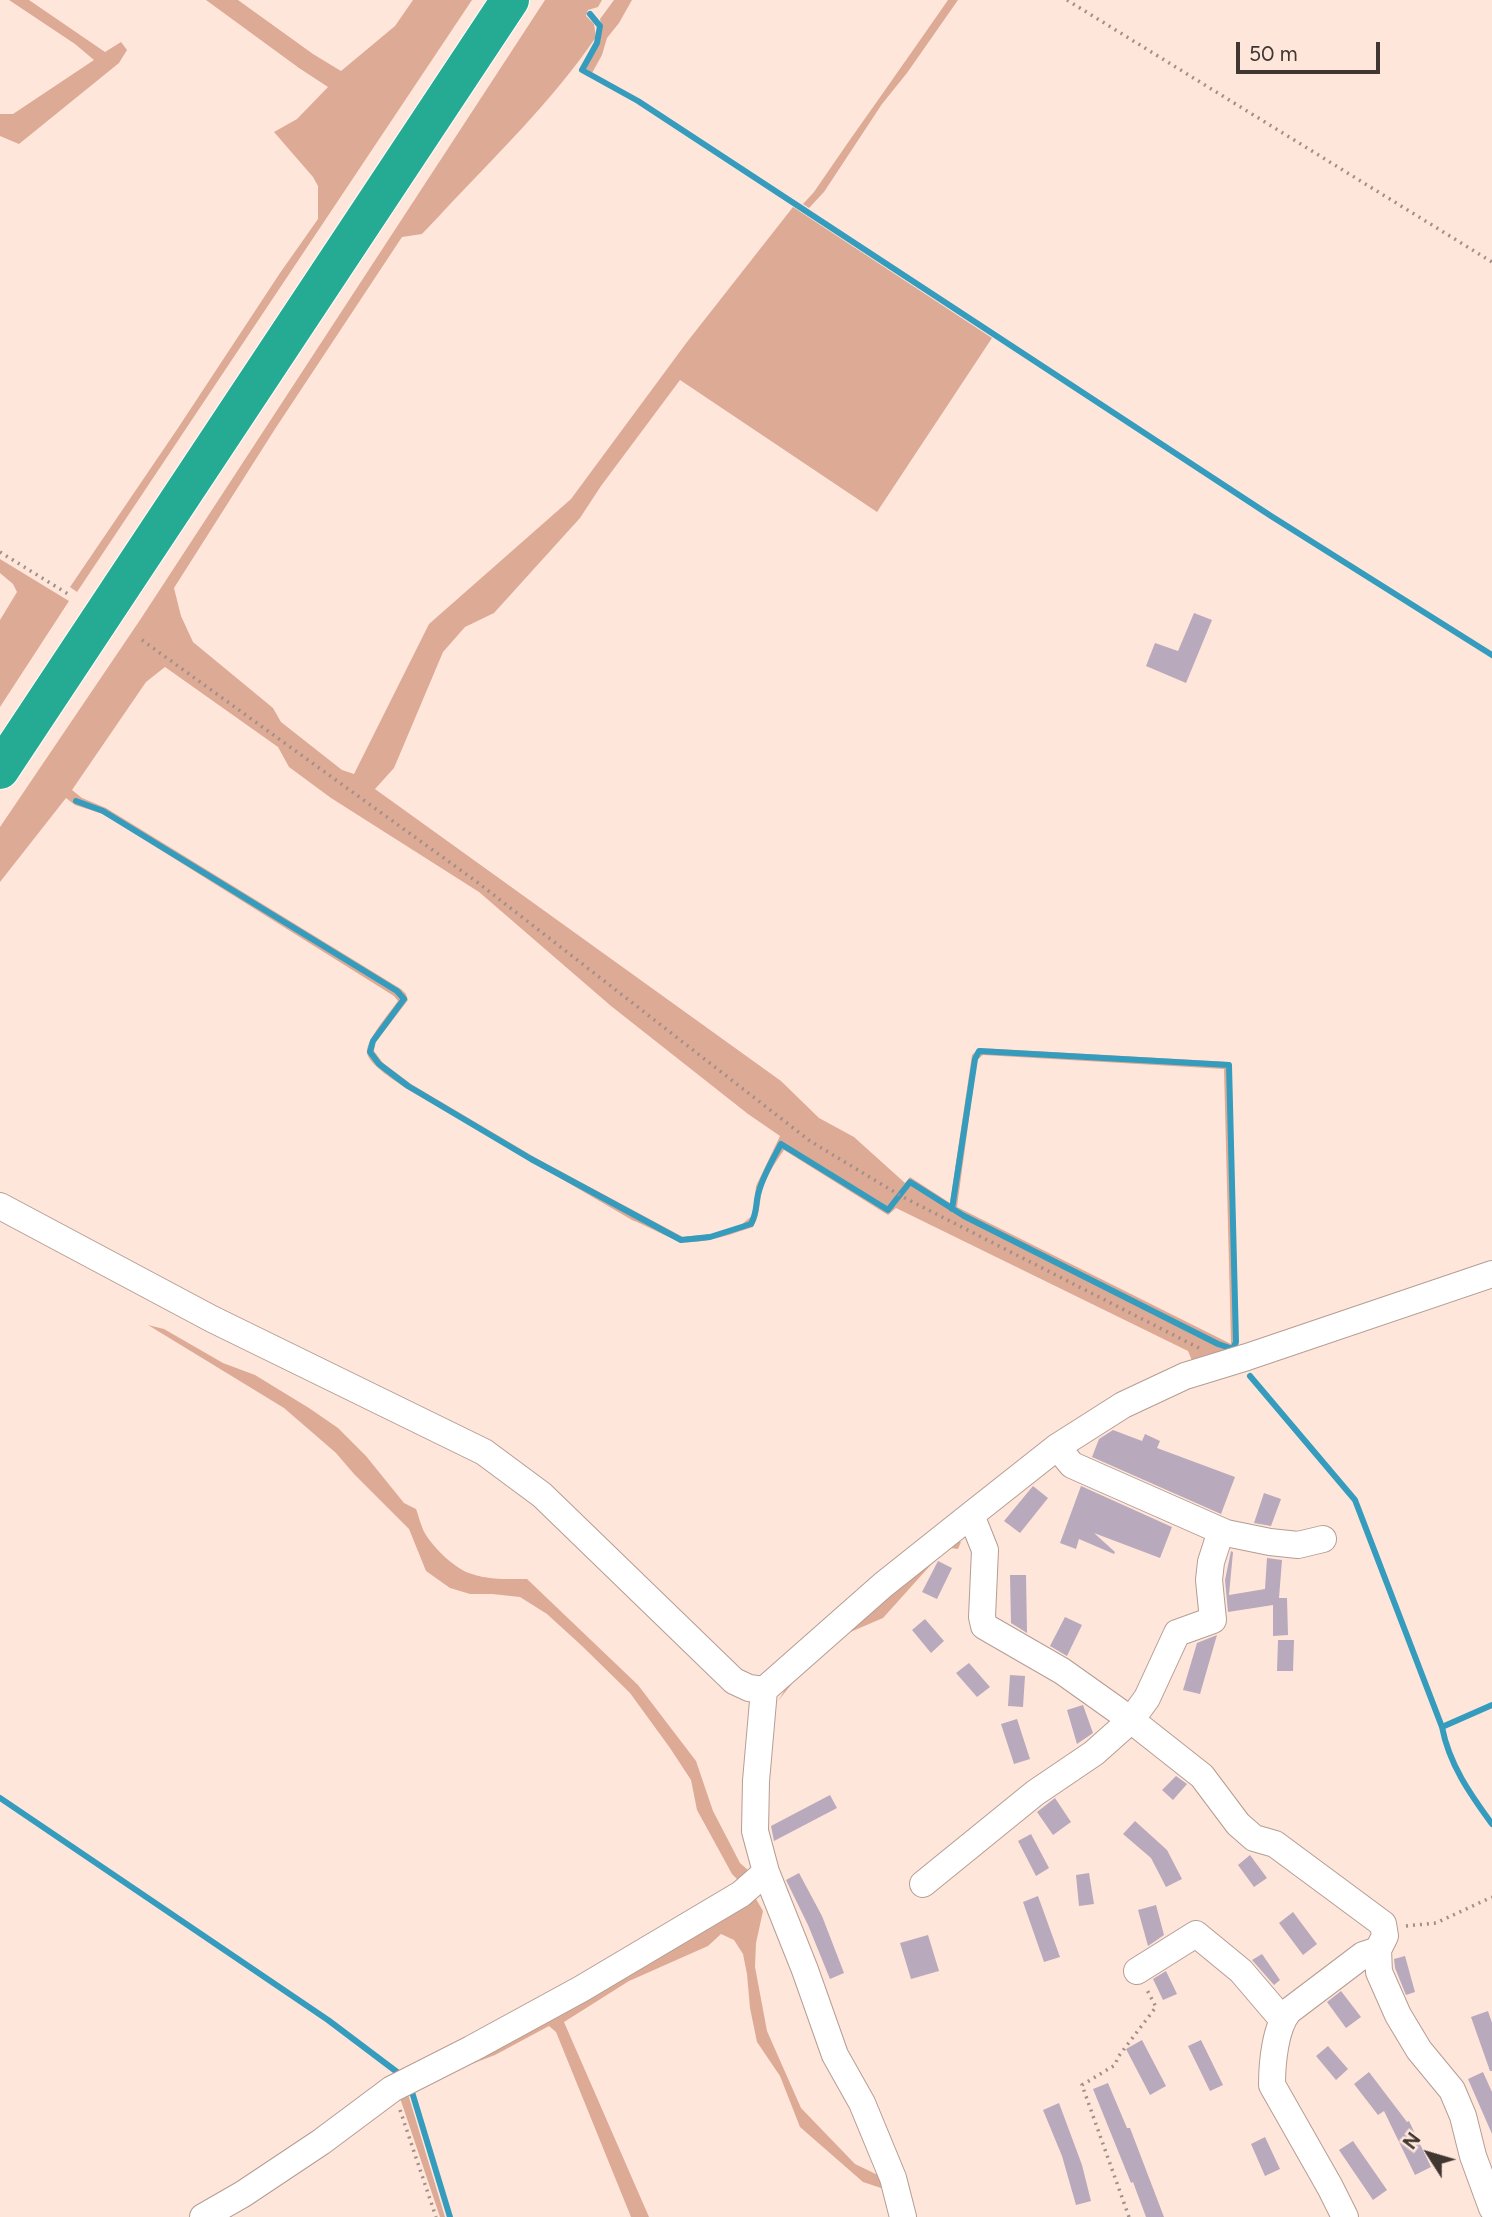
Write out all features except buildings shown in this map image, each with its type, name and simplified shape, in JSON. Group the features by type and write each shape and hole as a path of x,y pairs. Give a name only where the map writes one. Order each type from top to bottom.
{"highway":[{"path":"0,770 510,0"}],"street":[{"path":"0,1206 212,1319 484,1452 542,1495 734,1681 749,1688 764,1690"},
{"path":"903,2217 893,2178 862,2103 835,2055 766,1872 755,1831 756,1782 764,1690 883,1586 971,1515 1057,1447 1124,1405 1185,1377 1492,1274"},
{"path":"1057,1447 1072,1465 1221,1531 1298,1545 1324,1539"},
{"path":"971,1515 985,1550 982,1617 984,1626 1062,1671 1131,1720 1202,1776 1238,1824 1254,1838 1275,1844 1384,1924 1379,1972 1398,2015 1419,2050 1452,2090 1492,2208"},
{"path":"923,1884 1035,1793 1094,1753 1131,1720 1147,1698 1177,1633 1213,1620 1209,1580 1211,1562 1221,1531"},
{"path":"203,2217 310,2150 393,2089 581,1989 741,1894 766,1872"},
{"path":"1137,1971 1196,1934 1241,1971 1282,2019"},
{"path":"1343,2216 1330,2187 1272,2085 1272,2069 1282,2019 1381,1943"}],"path":[{"path":"1067,0 1492,262"},
{"path":"0,552 68,594"},
{"path":"142,640 499,898 810,1141 899,1195 1225,1364"},
{"path":"1381,1943 1396,1927 1436,1923 1492,1896"},
{"path":"1129,2217 1082,2085 1115,2065 1118,2057 1156,2007 1137,1971"},
{"path":"393,2089 436,2217"}],"shaded area":[{"path":"9,0 29,0 105,52 121,42 127,50 119,63 19,144 0,136 0,114 13,114 94,60 75,44"},
{"path":"206,0 238,0 341,71 395,26 413,0 472,0 77,592 70,587 318,219 318,186 274,132 297,119 328,87"},
{"path":"545,0 602,0 598,7 588,10 586,16 594,24 596,37 579,61 522,128 422,234 402,237 275,429 174,588 181,616 193,642 273,708 281,722 342,770 354,774 429,624 571,499 687,342 793,207 992,338 877,512 680,380 580,518 494,613 465,627 443,652 394,768 375,789 781,1081 819,1118 854,1137 905,1183 910,1177 950,1203 972,1055 979,1048 1229,1062 1238,1351 1193,1363 1188,1351 896,1208 888,1215 784,1150 765,1183 753,1227 709,1240 682,1242 632,1220 407,1089 378,1068 369,1058 367,1048 398,1001 394,996 103,814 75,805 66,798 0,882 0,827 140,620","holes":["165,667 278,747 289,767 331,798 479,892 611,1006 780,1136 756,1186 753,1215 741,1225 712,1234 683,1237 536,1158 411,1084 383,1063 374,1051 375,1043 408,1000 401,989 106,808 82,798 72,790 146,682","983,1055 1224,1069 1231,1344 957,1207 977,1060"]},
{"path":"614,0 632,0 607,38 602,55 592,73 585,68 600,39 600,19"},
{"path":"948,0 958,0 882,104 824,192 809,208 803,204 814,192"},
{"path":"0,559 69,601 0,707 0,620 17,592 13,584 0,573"},
{"path":"148,1325 164,1329 223,1363 255,1375 338,1428 366,1456 404,1503 416,1509 430,1540 459,1568 485,1577 527,1579 638,1685 696,1761 713,1811 740,1863 749,1871 743,1885 732,1874 697,1810 691,1780 670,1748 630,1693 582,1646 547,1614 520,1597 470,1594 450,1588 426,1571 409,1529 336,1453 284,1408"},
{"path":"954,1541 961,1542 958,1549 950,1548 937,1558 883,1618 848,1633 794,1681 778,1701 789,1683"},
{"path":"756,1899 763,1911 756,1943 755,1967 767,2031 801,2108 855,2164 882,2177 887,2190 863,2182 800,2127 780,2076 757,2042 743,1954 734,1940 721,1934 708,1946 629,1981 564,2022 649,2217 631,2217 556,2032 549,2026 495,2055 417,2085 640,1965"},
{"path":"408,2094 445,2217 440,2217 400,2098"}],"waterway":[{"path":"590,14 600,26 597,43 582,70 638,101 1271,516 1492,655"},
{"path":"76,801 103,811 397,991 404,999 373,1041 370,1052 379,1064 408,1086 531,1159 681,1240 710,1237 751,1224 761,1185 781,1144 888,1210 910,1182 964,1216 1218,1344 1233,1349 1236,1342 1229,1065 979,1051 975,1059 952,1209"},
{"path":"1250,1376 1355,1500 1455,1766 1492,1824"},
{"path":"1442,1727 1492,1705"},
{"path":"0,1798 328,2020 401,2075"},
{"path":"412,2092 450,2217"}]}
